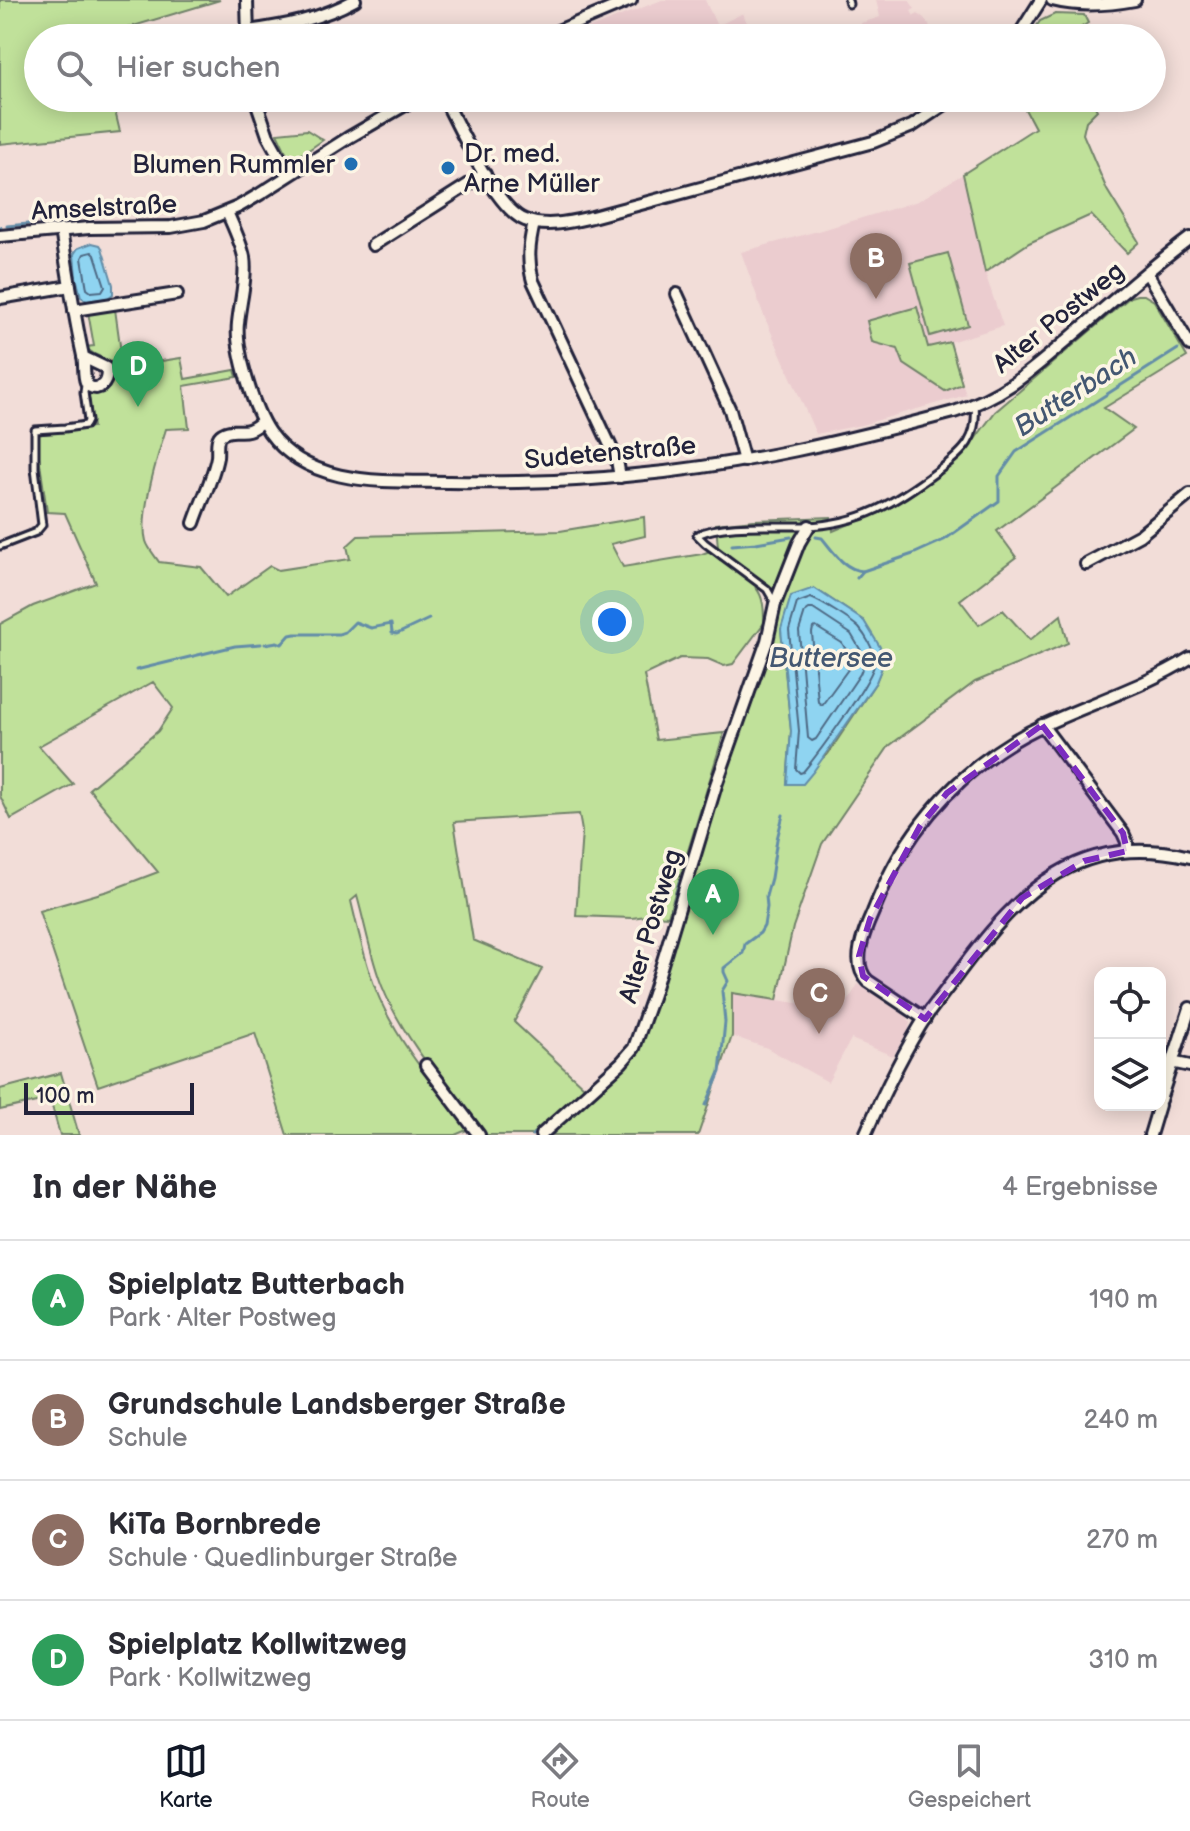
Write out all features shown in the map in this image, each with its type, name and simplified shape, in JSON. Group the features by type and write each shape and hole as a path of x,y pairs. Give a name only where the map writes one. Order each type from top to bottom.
{"street":[{"path":"247,0 248,24"},
{"path":"292,24 355,0"},
{"path":"574,24 631,0"},
{"path":"1026,24 1041,0"},
{"path":"1052,0 1086,5 1135,0"},
{"path":"260,112 268,136 289,174"},
{"name":"Amselstraße","path":"0,236 61,230 171,227 204,221 260,194 393,112"},
{"path":"452,112 508,209 534,223 549,224 592,217 873,142 912,126 933,112"},
{"path":"373,245 485,174"},
{"name":"Sudetenstraße","path":"227,212 244,259 238,341 262,421 278,443 293,456 314,468 337,475 407,481 481,482 620,477 744,461 875,433 975,405"},
{"path":"534,223 528,263 533,281 617,460 620,477"},
{"path":"61,230 86,381 90,387 101,386 108,374 106,368 83,357"},
{"name":"Alter Postweg","path":"975,405 994,397 1025,375 1190,238"},
{"path":"1147,273 1190,345"},
{"path":"0,298 70,286"},
{"path":"74,310 177,294"},
{"path":"677,294 730,410 744,461"},
{"path":"194,523 216,463 220,434 250,431 262,421"},
{"path":"1086,564 1140,535 1190,494"},
{"name":"Alter Postweg","path":"541,1135 634,1048 716,785 767,641 775,604 809,526"},
{"path":"925,1019 863,976 859,956 870,919 901,854 920,826 947,793 976,767 1008,745 1042,725 1156,677 1190,658"},
{"path":"1042,725 1123,833 1127,851"},
{"path":"865,1135 889,1083 925,1019 984,939 1022,898 1062,871 1102,855 1127,851 1190,857"},
{"path":"1166,1079 1190,1008"},
{"path":"1171,1062 1190,1066"},
{"path":"426,1065 479,1135"},
{"path":"1150,1135 1157,1111"}],"lane":[{"path":"0,546 36,532 42,525 35,468 35,430 86,425 86,381"},
{"path":"775,604 767,589 697,535 707,530 809,526 853,520 880,510 944,467 972,439 976,427 975,405"}],"highlighted area":[{"path":"1042,725 1123,833 1127,851 1084,861 1022,898 925,1019 863,976 859,956 870,919 920,826 947,793"}],"shaded area":[{"path":"662,0 705,0 716,24 600,24"},
{"path":"876,0 909,0 915,9 911,11 914,16 918,14 928,24 861,24 880,17"},
{"path":"743,13 747,24 721,24"},
{"path":"963,174 988,282 1003,326 950,342 966,395 861,425 816,434 764,316 741,252 918,201"},
{"path":"858,984 907,1016 910,1023 908,1031 893,1056 851,1039 828,1082 767,1048 732,1036 732,993 843,1010"}],"green space":[{"path":"0,0 220,0 140,24 24,24 24,112 115,112 120,132 0,144"},
{"path":"1055,14 1084,15 1088,23 1038,24"},
{"path":"1026,112 1095,112 1086,121 1083,134 1107,190 1139,242 1127,253 1091,215 1029,243 985,272 963,174 1035,128"},
{"path":"307,130 323,140 302,154 287,154 277,133"},
{"path":"948,253 968,325 930,336 910,263"},
{"path":"1144,295 1154,301 1187,357 1104,408 1134,429 997,531 1016,557 960,600 979,625 1003,610 1030,640 1061,615 1068,643 975,682 889,746 822,844 793,927 777,1000 732,993 732,1036 698,1135 545,1135 633,1058 656,1006 721,779 783,600 764,584 759,589 755,587 762,599 764,623 733,664 724,666 708,659 680,658 644,675 656,740 724,733 668,916 576,916 582,831 579,814 454,822 473,940 542,969 514,1022 585,1088 531,1135 483,1135 427,1064 402,1026 382,986 357,896 351,901 356,924 368,968 385,1009 418,1063 469,1129 455,1135 287,1135 255,1033 98,1086 39,911 108,891 158,872 89,789 158,731 173,708 153,682 39,746 73,784 11,819 0,796 0,624 33,606 96,583 65,513 47,512 36,435 93,427 88,393 106,388 113,380 110,361 85,347 94,346 88,312 115,309 123,367 181,358 185,379 235,370 237,377 184,386 189,428 166,429 150,485 145,516 146,541 159,562 201,567 226,597 270,566 278,570 350,559 347,546 358,536 560,531 644,517 645,536 611,544 623,567 710,551 719,559 716,524 831,517 833,531 892,506 945,470 972,443 995,412 1130,297","holes":["814,588 864,621 884,662 876,682 828,754 787,784 791,731 781,629"]},
{"path":"917,307 928,347 950,342 962,384 945,391 904,364 898,349 872,342 867,321"},
{"path":"61,1073 79,1135 60,1135 50,1099 0,1110 0,1089"}],"water":[{"path":"92,243 102,248 113,294 108,298 87,301 81,297 74,254 78,248"},
{"name":"Buttersee","path":"814,588 864,621 880,647 884,662 876,682 813,772 803,784 787,784 791,731 781,629 791,596"}],"waterway":[{"path":"40,223 57,222"},
{"path":"7,226 28,224"},
{"name":"Butterbach","path":"857,578 863,571 944,540 999,501 999,476 1016,452 1178,349"},
{"path":"732,545 791,537"},
{"path":"816,537 822,538 845,564 863,571"},
{"path":"265,644 282,644 295,634 339,634 355,622 371,628 391,624 392,633 397,634 429,619"},
{"path":"136,670 235,646 261,644"},
{"name":"Butterbach","path":"706,1105 720,1072 725,1022 722,991 728,981 724,968 743,953 745,944 764,926 766,896 783,815"},
{"path":"672,909 680,880"},
{"path":"650,984 671,913"},
{"path":"610,1066 629,1047 646,997"},
{"path":"532,1135 583,1090"}],"place":[{"name":"Blumen Rummler","path":"351,164"},
{"name":"Dr. med. Arne Müller","path":"448,168"},
{"name":"Grundschule Landsberger Straße","path":"876,299"},
{"name":"Spielplatz Kollwitzweg","path":"138,407"},
{"name":"Spielplatz Butterbach","path":"713,935"},
{"name":"KiTa Bornbrede","path":"819,1034"}]}
